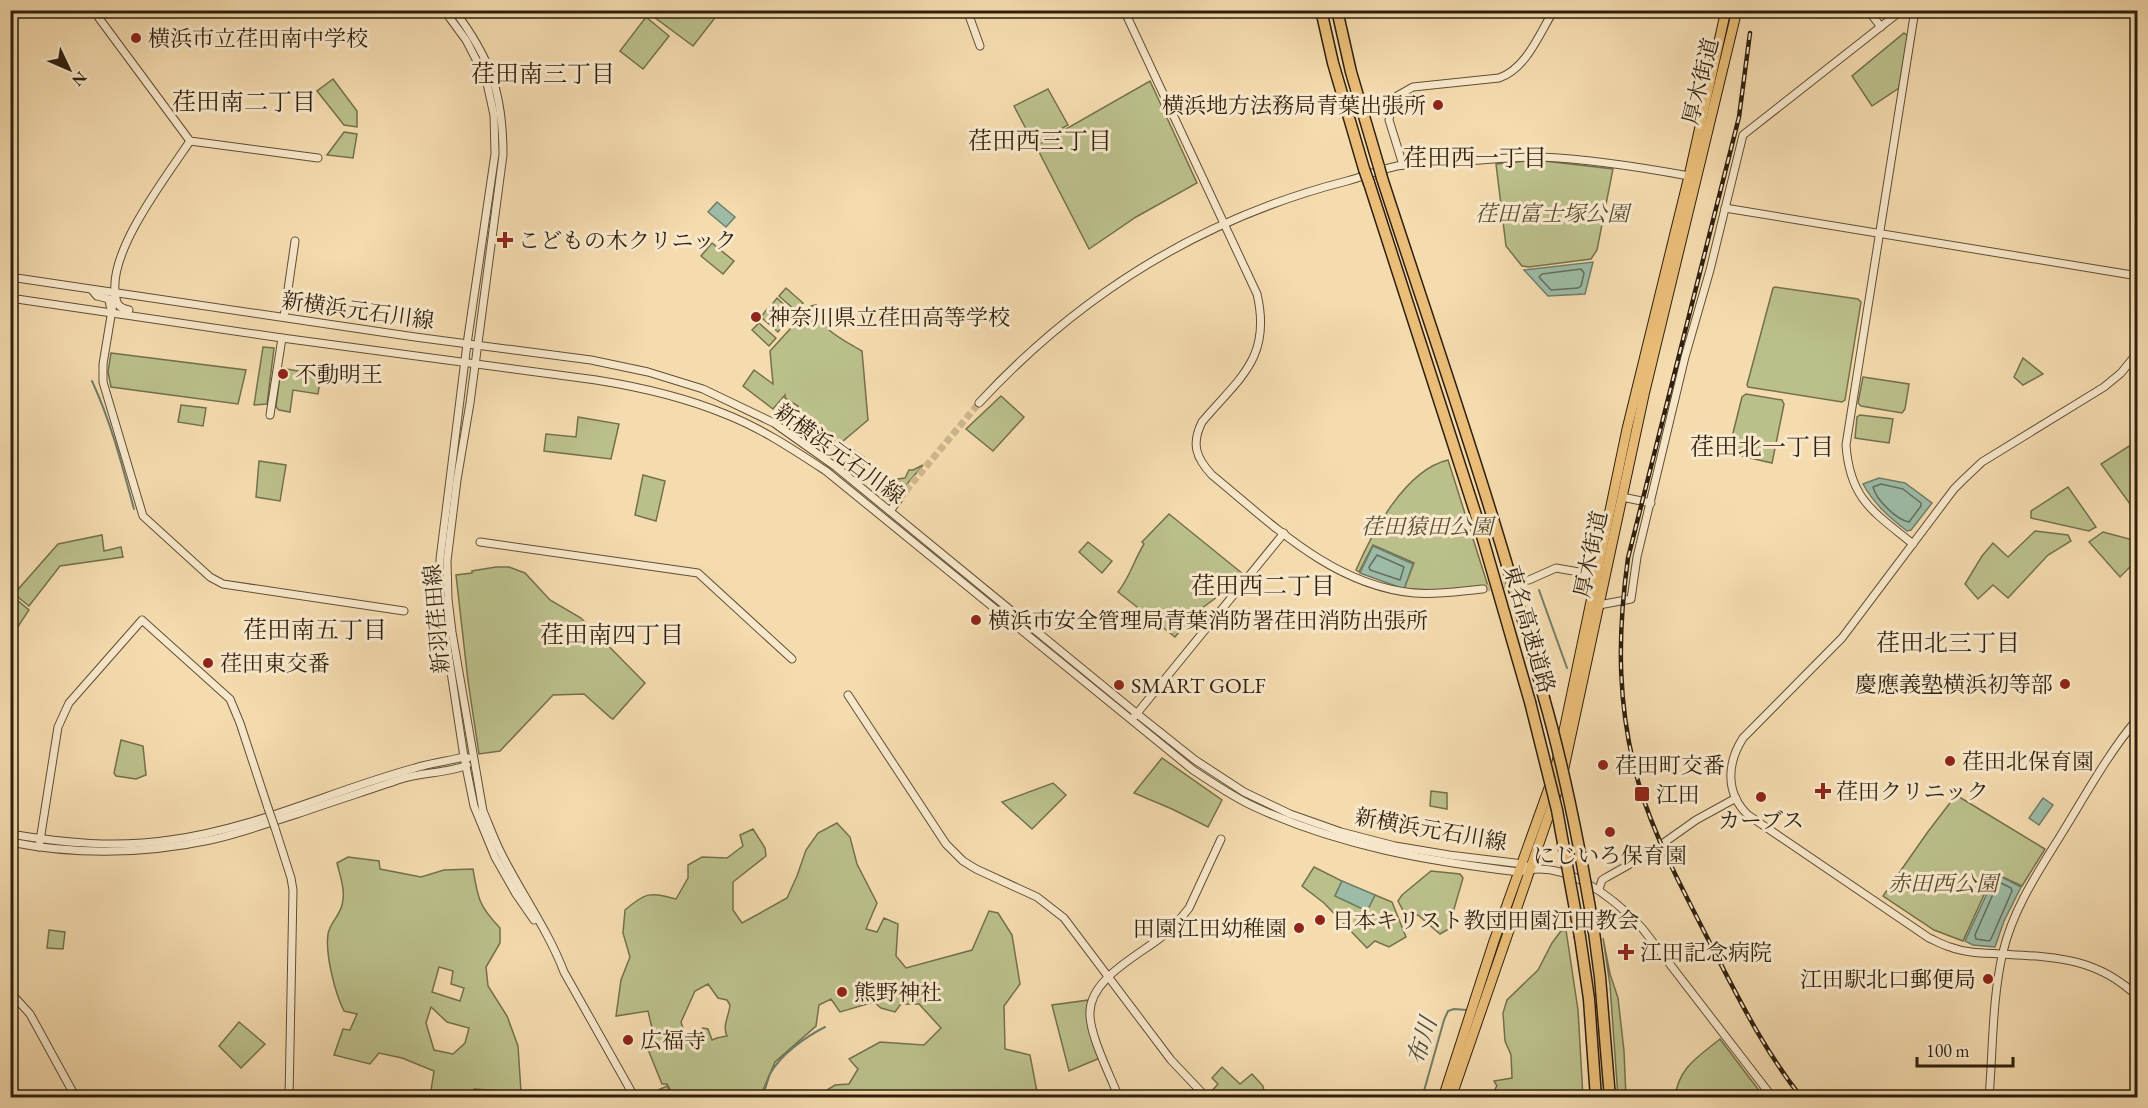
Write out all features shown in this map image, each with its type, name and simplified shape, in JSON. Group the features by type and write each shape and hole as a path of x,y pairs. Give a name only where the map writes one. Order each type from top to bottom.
{"highway":[{"name":"東名高速道路","path":"1321,10 1333,63 1368,183 1476,514 1530,702 1557,810 1580,937 1588,999 1596,1098"},
{"name":"東名高速道路","path":"1336,10 1351,72 1382,178 1494,521 1557,741 1577,833 1594,932 1610,1098"},
{"name":"厚木街道","path":"1443,1098 1476,1010 1554,774 1631,412 1689,176 1726,10"},
{"name":"厚木街道","path":"1524,868 1562,777 1652,362 1737,10"},
{"name":"厚木街道","path":"1451,1098 1476,1010"}],"street":[{"path":"93,10 190,141 318,158"},
{"name":"新羽荏田線","path":"444,10 466,40 486,79 495,130 495,154 467,344 440,559 445,633 474,806 484,834 516,894 543,931"},
{"name":"新羽荏田線","path":"454,10 472,34 490,71 500,106 503,155 447,561 448,599 474,760 486,817 501,853 543,931"},
{"path":"967,10 980,46"},
{"path":"1124,10 1257,294 1262,314 1259,343 1248,369 1198,430 1196,444 1201,464 1284,533 1331,567 1380,587 1421,594 1457,593 1483,589"},
{"path":"1403,165 1389,120 1391,107 1397,96 1413,87 1499,78 1511,74 1524,59 1554,10"},
{"path":"1868,10 1881,27"},
{"path":"1599,605 1631,599 1637,557 1685,357 1710,270 1743,135 1902,10"},
{"path":"1912,544 1869,508 1854,484 1847,459 1847,435 1915,10"},
{"path":"190,141 143,214 118,261 102,364 103,382 143,516 210,577 224,584 404,611"},
{"path":"979,403 1037,344 1086,304 1169,251 1224,223 1282,200 1403,165 1538,157 1619,165 1689,176"},
{"path":"1725,208 2138,276"},
{"path":"284,317 295,241"},
{"name":"新横浜元石川線","path":"10,277 591,360 666,377 703,389 774,423 836,467 1134,716 1193,770 1233,795 1290,822 1336,839 1392,853 1448,863 1524,868 1562,874 1599,889"},
{"path":"92,290 97,296 109,299 111,312"},
{"path":"115,292 118,306 132,310 138,315"},
{"name":"新横浜元石川線","path":"10,298 633,386 727,414 770,436 826,471 1002,616 1134,716"},
{"path":"270,415 282,338"},
{"path":"2138,352 2121,373 2104,387 1982,462 1954,489 1842,638 1743,738 1731,765 1731,783 1744,811 1761,825 1929,938 1950,947 1975,952 2061,959 2091,966 2116,978 2138,997"},
{"path":"1622,497 1651,503"},
{"path":"890,511 899,499"},
{"path":"1134,716 1284,533"},
{"path":"480,542 698,573 792,659"},
{"path":"1529,580 1557,568 1596,575"},
{"path":"40,843 58,728 63,715 73,698 142,620 230,699 291,878 293,890 289,1098"},
{"path":"848,695 949,847 963,861 976,869 1037,897 1051,906 1075,931 1171,1060 1207,1098"},
{"path":"1989,1098 2002,954 2012,923 2022,900 2115,746 2138,718"},
{"path":"10,842 119,844 194,836 247,823 415,768 464,757 474,760"},
{"path":"10,834 70,850 126,851 162,848 212,840 406,777 466,767 474,760"},
{"path":"1736,798 1696,820 1648,854 1602,880 1599,889 1641,928 1773,1098"},
{"path":"1119,1098 1090,1018 1095,991 1109,976 1164,935 1189,908 1221,838"},
{"path":"543,931 635,1098"},
{"path":"10,992 30,1014 76,1098"}],"green space":[{"path":"646,11 677,11 687,18 693,11 714,11 718,14 693,46"},
{"path":"646,17 669,36 643,69 620,51"},
{"path":"1904,33 1908,36 1899,88 1872,106 1852,76"},
{"path":"333,79 357,111 357,127 344,125 317,91"},
{"path":"1150,81 1197,183 1136,217 1089,249 1036,146"},
{"path":"1048,89 1068,125 1034,144 1014,106"},
{"path":"344,132 357,134 353,158 327,155"},
{"name":"荏田富士塚公園","path":"1536,160 1613,169 1597,250 1591,259 1522,266 1506,246 1496,164"},
{"path":"712,243 734,261 723,274 701,256"},
{"path":"1775,287 1858,299 1861,302 1845,400 1842,402 1748,387"},
{"path":"786,288 803,303 796,311 779,296"},
{"path":"777,298 794,314 787,322 770,307"},
{"path":"816,305 821,321 826,327 862,351 868,420 842,442 864,457 863,467 796,421 800,417 816,426 796,410 798,406 785,398 785,395 773,409 743,386 754,370 773,384 770,351 811,306"},
{"path":"767,309 784,324 778,332 761,317"},
{"path":"759,323 776,338 769,346 752,330"},
{"path":"263,347 274,348 267,404 254,405"},
{"path":"111,353 246,370 238,404 111,387 108,372"},
{"path":"2023,358 2043,374 2023,385 2014,377"},
{"path":"281,368 321,375 318,394 293,390 290,412 279,410 276,407"},
{"path":"1863,377 1909,384 1905,409 1902,413 1861,406 1858,403"},
{"path":"1746,394 1782,400 1784,404 1772,463 1728,453 1742,397"},
{"path":"1001,396 1024,417 993,451 966,429"},
{"path":"181,405 206,408 203,426 178,422"},
{"path":"1860,415 1893,419 1889,443 1855,438 1857,417"},
{"path":"578,417 619,424 611,459 544,451 546,434 576,437"},
{"path":"2137,441 2137,499 2130,504 2101,464"},
{"name":"荏田猿田公園","path":"1448,460 1488,586 1440,590 1404,589 1414,563 1373,545 1359,572 1356,570 1381,522 1404,489 1432,466"},
{"path":"259,461 286,465 280,501 256,497"},
{"path":"923,465 897,496 884,496 884,481 905,478 909,470"},
{"path":"643,475 665,481 656,521 635,515"},
{"path":"2068,487 2096,527 2089,531 2031,518 2031,511"},
{"path":"1169,514 1243,574 1226,593 1224,592 1194,614 1175,637 1118,592 1144,544 1142,542"},
{"path":"2035,531 2068,535 2071,541 2048,555 2008,598 1993,585 1978,599 1965,584 1982,556 1993,543 2008,557"},
{"path":"2103,532 2137,541 2136,561 2120,577 2089,542"},
{"path":"102,535 104,551 121,547 123,557 60,566 29,606 14,594 58,544"},
{"path":"1088,542 1112,561 1102,573 1079,552"},
{"path":"496,567 509,567 525,573 550,600 581,618 645,683 613,719 584,694 553,695 500,751 479,754 456,575"},
{"path":"11,595 29,610 11,637"},
{"path":"121,740 143,746 146,775 136,779 116,776 114,773"},
{"path":"1162,758 1222,800 1208,827 1134,793"},
{"path":"1053,783 1066,795 1032,829 1002,802"},
{"path":"1431,791 1447,793 1447,809 1430,806"},
{"name":"赤田西公園","path":"1956,795 2045,849 2022,886 1994,873 1963,941 1934,930 1883,896"},
{"path":"837,823 850,837 857,864 877,903 866,929 877,932 884,918 898,924 896,956 906,968 972,950 989,911 998,913 1012,935 1020,984 1004,1006 1005,1049 1030,1055 1038,1097 962,1098 957,1095 944,1094 929,1098 907,1096 903,1098 816,1097 835,1085 849,1084 858,1069 849,1059 880,1042 924,1045 941,1028 919,1004 901,1004 895,1012 881,1008 874,1002 840,1012 831,999 819,1005 816,1026 775,1062 760,1097 643,1097 667,1086 671,1093 675,1093 667,1084 662,1084 645,1042 654,1037 648,1011 616,1016 621,980 630,957 623,933 625,910 648,895 676,899 688,878 688,865 702,857 727,858 743,846 740,835 753,829 765,848 766,856 733,882 733,910 742,923 787,898 806,850 818,833","holes":["708,984 718,998 727,1000 730,1005 725,1025 727,1036 712,1040 708,1029 703,1028 686,1038 681,1022 695,991"]},
{"path":"348,857 379,861 380,869 421,877 444,870 473,869 480,902 500,928 500,943 486,967 488,986 507,1016 518,1046 521,1092 474,1089 471,1097 430,1097 434,1071 402,1058 379,1053 370,1064 334,1055 343,1029 350,1030 357,1014 344,1011 329,962 328,934 341,909 343,900 337,863","holes":["439,967 453,971 451,984 464,988 460,1001 432,992","431,1007 447,1022 469,1028 465,1043 453,1054 434,1050 426,1023"]},
{"path":"1314,867 1342,881 1335,896 1367,911 1375,895 1392,902 1406,937 1389,947 1375,941 1367,948 1324,903 1302,886"},
{"path":"1431,871 1460,874 1463,878 1452,916 1452,927 1440,934 1418,915 1406,916 1398,901"},
{"path":"49,930 65,932 63,949 47,948"},
{"path":"1566,930 1578,1010 1583,1097 1499,1097 1494,1081 1512,1078 1511,1055 1505,1041 1503,1013 1507,1000 1538,970 1552,943 1561,931"},
{"path":"1603,938 1610,974 1618,998 1626,1097 1618,1097 1610,985"},
{"path":"1089,1000 1089,1022 1100,1058 1069,1071 1052,1005"},
{"path":"239,1022 265,1044 241,1068 219,1046"},
{"path":"1720,1039 1764,1097 1675,1097 1685,1070"},
{"path":"1222,1067 1240,1084 1252,1074 1263,1086 1265,1097 1217,1097 1210,1093 1218,1084 1212,1078"}],"water":[{"path":"717,202 735,217 726,227 708,212"},
{"path":"1593,262 1585,294 1548,296 1524,270"},
{"path":"1879,478 1905,483 1932,503 1911,530 1907,531 1888,515 1863,484"},
{"path":"1373,546 1413,564 1404,589 1360,573"},
{"path":"2043,798 2053,805 2039,825 2029,818"},
{"path":"1996,874 2021,887 2004,921 1995,947 1973,945 1965,941"},
{"path":"1342,881 1375,895 1367,911 1335,896"}],"waterway":[{"path":"92,381 110,428 134,509"},
{"path":"1539,590 1567,668"},
{"name":"布川","path":"1422,1098 1448,1011 1467,1010"},
{"path":"762,1098 770,1074 780,1060 801,1041 825,1027"}],"tunnel":[{"path":"899,499 979,403"},
{"path":"1483,589 1529,580"}],"railway":[{"path":"1750,33 1739,117 1628,558 1622,616 1621,673 1632,759 1655,829 1683,890 1743,1007 1776,1063 1802,1098"}],"place":[{"name":"横浜市立荏田南中学校","path":"136,38"},
{"name":"横浜地方法務局青葉出張所","path":"1438,105"},
{"name":"こどもの木クリニック","path":"505,240"},
{"name":"神奈川県立荏田高等学校","path":"756,317"},
{"name":"不動明王","path":"283,374"},
{"name":"横浜市安全管理局青葉消防署荏田消防出張所","path":"976,620"},
{"name":"荏田東交番","path":"208,663"},
{"name":"慶應義塾横浜初等部","path":"2065,684"},
{"name":"SMART GOLF","path":"1119,685"},
{"name":"荏田北保育園","path":"1950,761"},
{"name":"荏田町交番","path":"1603,765"},
{"name":"荏田クリニック","path":"1823,791"},
{"name":"江田","path":"1642,794"},
{"name":"カーブス","path":"1761,797"},
{"name":"にじいろ保育園","path":"1610,832"},
{"name":"日本キリスト教団田園江田教会","path":"1320,920"},
{"name":"田園江田幼稚園","path":"1299,928"},
{"name":"江田記念病院","path":"1626,952"},
{"name":"江田駅北口郵便局","path":"1988,979"},
{"name":"熊野神社","path":"842,992"},
{"name":"広福寺","path":"628,1040"}],"district":[{"name":"荏田南三丁目","path":"543,74"},
{"name":"荏田南二丁目","path":"244,102"},
{"name":"荏田西三丁目","path":"1040,141"},
{"name":"荏田西一丁目","path":"1475,158"},
{"name":"荏田北一丁目","path":"1762,447"},
{"name":"荏田西二丁目","path":"1263,586"},
{"name":"荏田南五丁目","path":"315,630"},
{"name":"荏田南四丁目","path":"612,635"},
{"name":"荏田北三丁目","path":"1948,643"}]}
